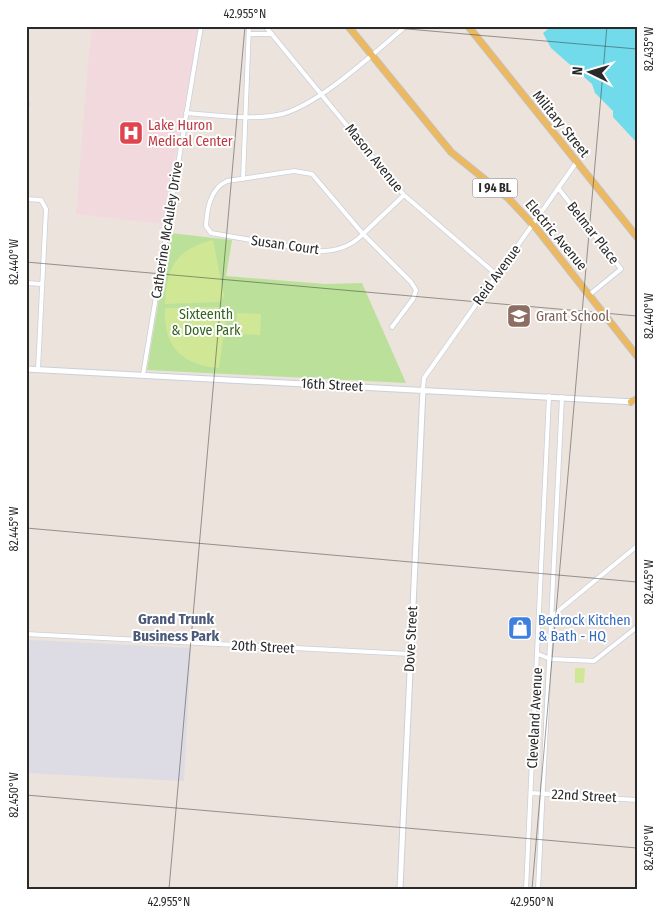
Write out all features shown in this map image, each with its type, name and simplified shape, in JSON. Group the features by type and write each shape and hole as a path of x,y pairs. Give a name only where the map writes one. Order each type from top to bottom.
{"main road":[{"name":"Electric Avenue","path":"348,26 451,152 510,200 533,224 637,356"},
{"name":"Military Street","path":"468,26 637,237"}],"street":[{"name":"Catherine McAuley Drive","path":"143,375 201,26"},
{"path":"249,26 242,179 294,171 307,172 318,180 363,234 416,290 413,299 392,328"},
{"name":"Mason Avenue","path":"265,26 404,195 497,275"},
{"path":"186,113 245,117 270,116 291,111 336,84 406,26"},
{"path":"249,34 272,34"},
{"name":"Reid Avenue","path":"423,389 424,378 576,163"},
{"name":"Susan Court","path":"242,179 227,181 216,188 208,214 208,231 322,252 345,247 363,234 404,195"},
{"name":"Belmar Place","path":"559,188 621,269 589,295"},
{"path":"26,199 41,200 45,205 38,370"},
{"path":"26,283 42,284"},
{"name":"16th Street","path":"26,369 635,401"},
{"name":"Dove Street","path":"400,889 423,389"},
{"name":"Cleveland Avenue","path":"526,889 549,396"},
{"name":"Cleveland Avenue","path":"538,889 562,397"},
{"path":"551,616 637,546"},
{"path":"538,654 550,659 594,661 637,627"},
{"name":"20th Street","path":"26,634 410,654"},
{"name":"22nd Street","path":"531,793 637,800"}],"shaded area":[{"name":"Lake Huron Medical Center","path":"93,26 199,26 163,224 76,214 89,51"},
{"path":"30,640 191,648 184,781 26,773 26,710"}],"green space":[{"name":"Sixteenth & Dove Park","path":"170,233 232,240 226,276 325,284 362,283 406,383 147,370"},
{"path":"213,240 224,296 220,302 165,304 168,280 176,262 190,249"},
{"path":"223,307 227,312 219,368 194,363 177,351 167,333 165,308"},
{"path":"237,313 261,314 260,335 236,334"},
{"path":"575,668 585,668 584,683 575,683"}],"water":[{"path":"552,26 637,26 637,143 613,117 613,111 595,93 592,84 551,48 543,33"}],"place":[{"name":"Lake Huron Medical Center","path":"131,133"},
{"name":"Grant School","path":"519,316"},
{"name":"Bedrock Kitchen & Bath - HQ","path":"520,628"}],"district":[{"name":"Grand Trunk Business Park","path":"176,628"}]}
